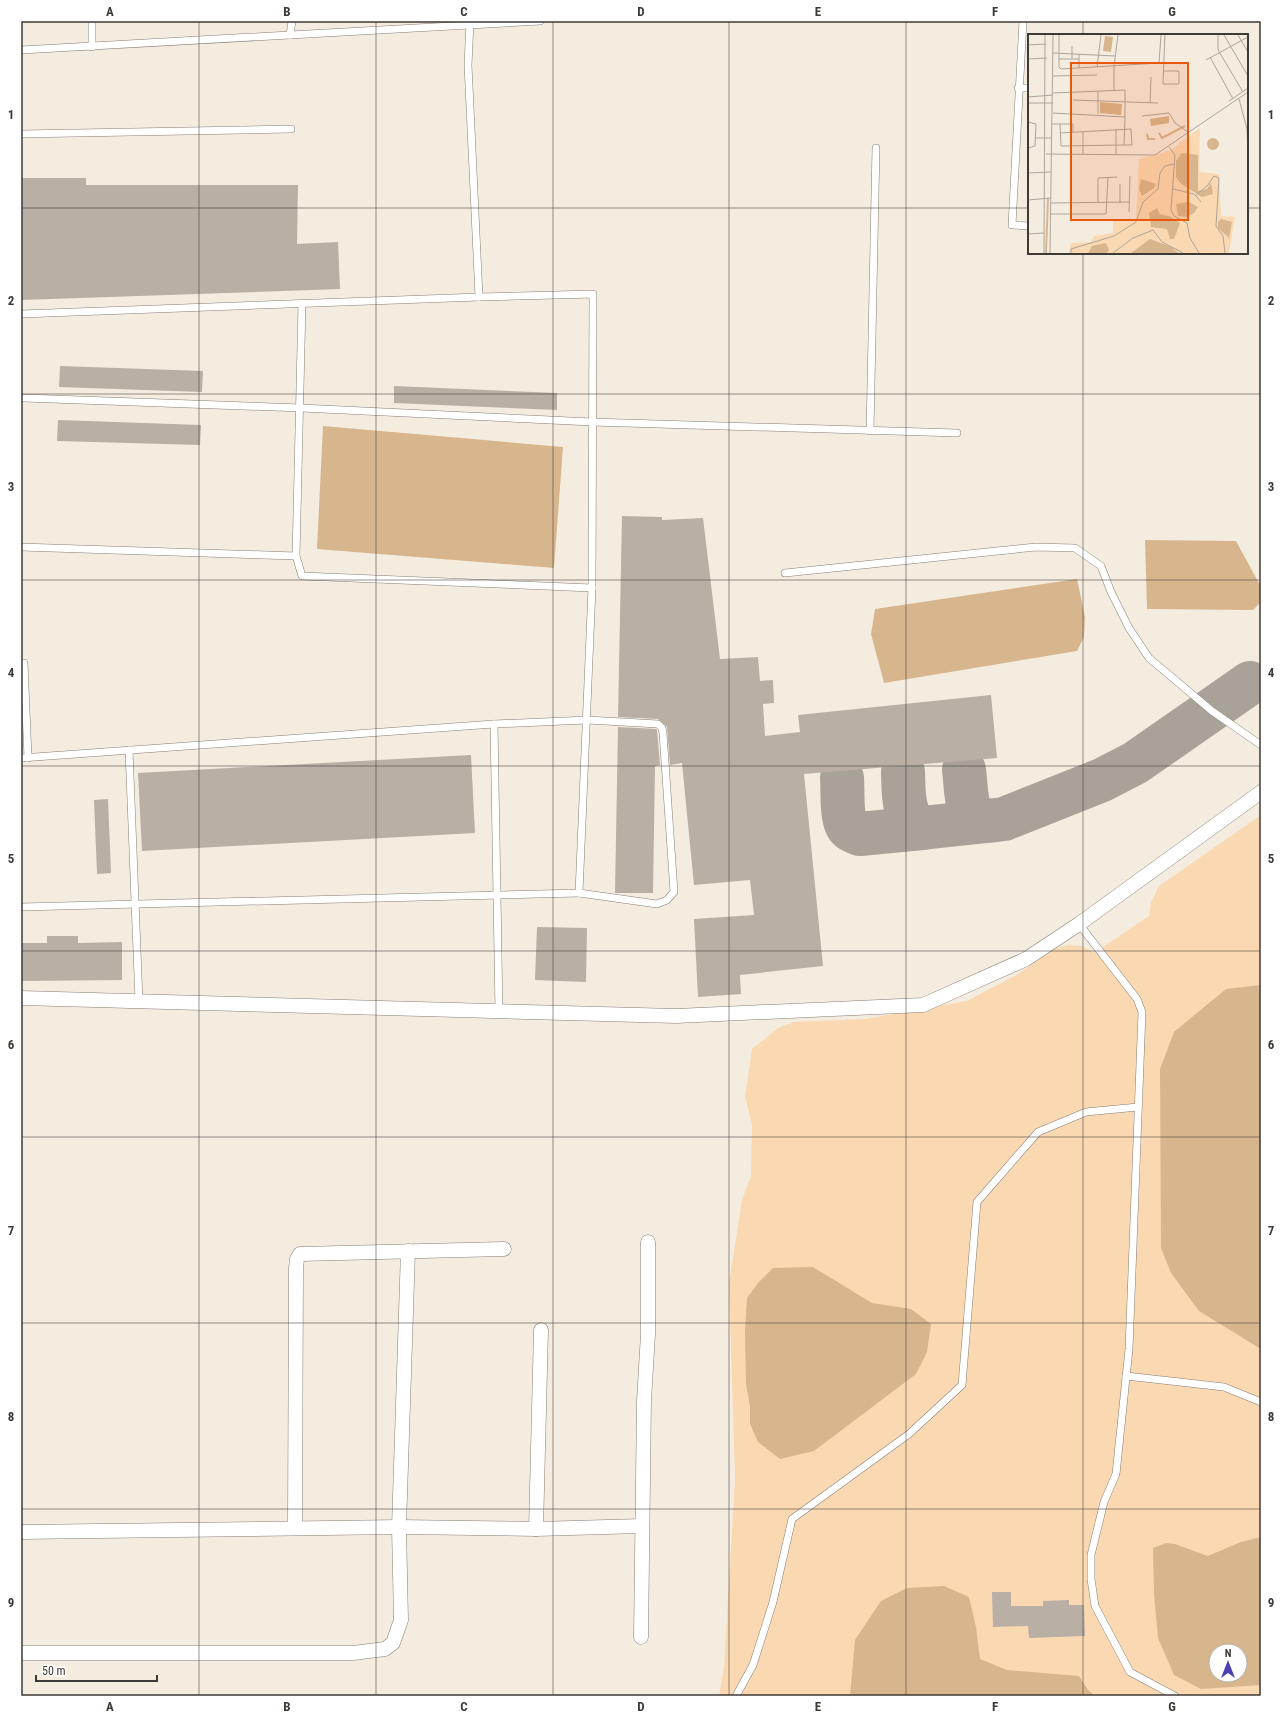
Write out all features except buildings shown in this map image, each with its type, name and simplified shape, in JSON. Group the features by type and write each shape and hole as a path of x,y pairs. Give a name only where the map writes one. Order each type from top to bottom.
{"street":[{"path":"21,998 676,1016 923,1005 1026,959 1079,924 1261,792"},
{"path":"641,1637 644,1400 648,1334 648,1242"},
{"path":"295,1528 297,1259 300,1254 504,1249"},
{"path":"21,1653 345,1653 385,1649 393,1643 401,1620 399,1527 408,1251"},
{"path":"536,1529 541,1330"},
{"path":"21,1532 399,1527 536,1529 642,1526"}],"lane":[{"path":"92,21 92,47"},
{"path":"290,35 292,21"},
{"path":"21,50 92,47 470,23 540,21"},
{"path":"1023,21 1018,88 1012,226 1028,226"},
{"path":"470,23 468,65 479,297"},
{"path":"1018,88 1028,88"},
{"path":"21,134 291,130"},
{"path":"870,430 876,148"},
{"path":"21,314 593,294 592,588 579,893"},
{"path":"302,304 301,408 296,556 302,576 592,588"},
{"path":"24,398 301,408 592,422 957,433"},
{"path":"21,547 296,556"},
{"path":"785,573 1036,547 1076,548 1101,566 1111,592 1129,628 1149,658 1212,711 1261,745"},
{"path":"21,663 24,663 25,758 494,724 587,720 658,724 664,733 674,892 667,900 657,904 579,893 21,907"},
{"path":"494,724 499,1011"},
{"path":"129,750 139,1001"},
{"path":"1079,924 1141,1005 1142,1012 1129,1349 1116,1474 1104,1502 1091,1554 1092,1586 1095,1606 1130,1672 1175,1696"},
{"path":"736,1696 753,1665 771,1609 792,1519 909,1434 962,1385 977,1202 1038,1132 1086,1112 1138,1107"},
{"path":"1126,1376 1224,1387 1261,1402"}],"shaded area":[{"path":"323,426 563,447 554,568 317,549"},
{"path":"1145,540 1236,541 1261,587 1260,603 1253,610 1147,609"},
{"path":"1077,579 1085,617 1084,637 1077,651 884,683 871,634 875,609"},
{"path":"1261,815 1261,1696 719,1696 724,1667 735,1479 729,1283 742,1200 751,1176 752,1125 745,1097 752,1049 778,1028 793,1022 865,1019 967,1001 1018,974 1054,949 1068,945 1082,946 1094,953 1149,916 1151,902 1159,886"},
{"path":"1261,985 1261,1349 1199,1311 1171,1273 1161,1248 1160,1069 1174,1032 1226,989"},
{"path":"813,1267 872,1303 911,1309 931,1324 927,1352 916,1374 814,1451 780,1459 758,1442 750,1424 750,1406 746,1384 745,1330 747,1298 758,1283 773,1268"},
{"path":"1261,1537 1261,1685 1201,1689 1174,1675 1158,1638 1154,1594 1153,1548 1166,1543 1175,1544 1208,1556 1241,1542"},
{"path":"944,1586 969,1597 976,1627 980,1659 1007,1670 1079,1676 1088,1690 1095,1696 850,1696 855,1640 881,1601 907,1588"}],"taxiway":[{"path":"964,770 968,805 974,817 978,820 985,821 1004,819 1102,780 1135,763 1250,683"},
{"path":"903,772 905,804 910,818 915,824 922,828 987,821"},
{"path":"842,778 844,816 847,826 851,830 860,834 922,828"}]}
